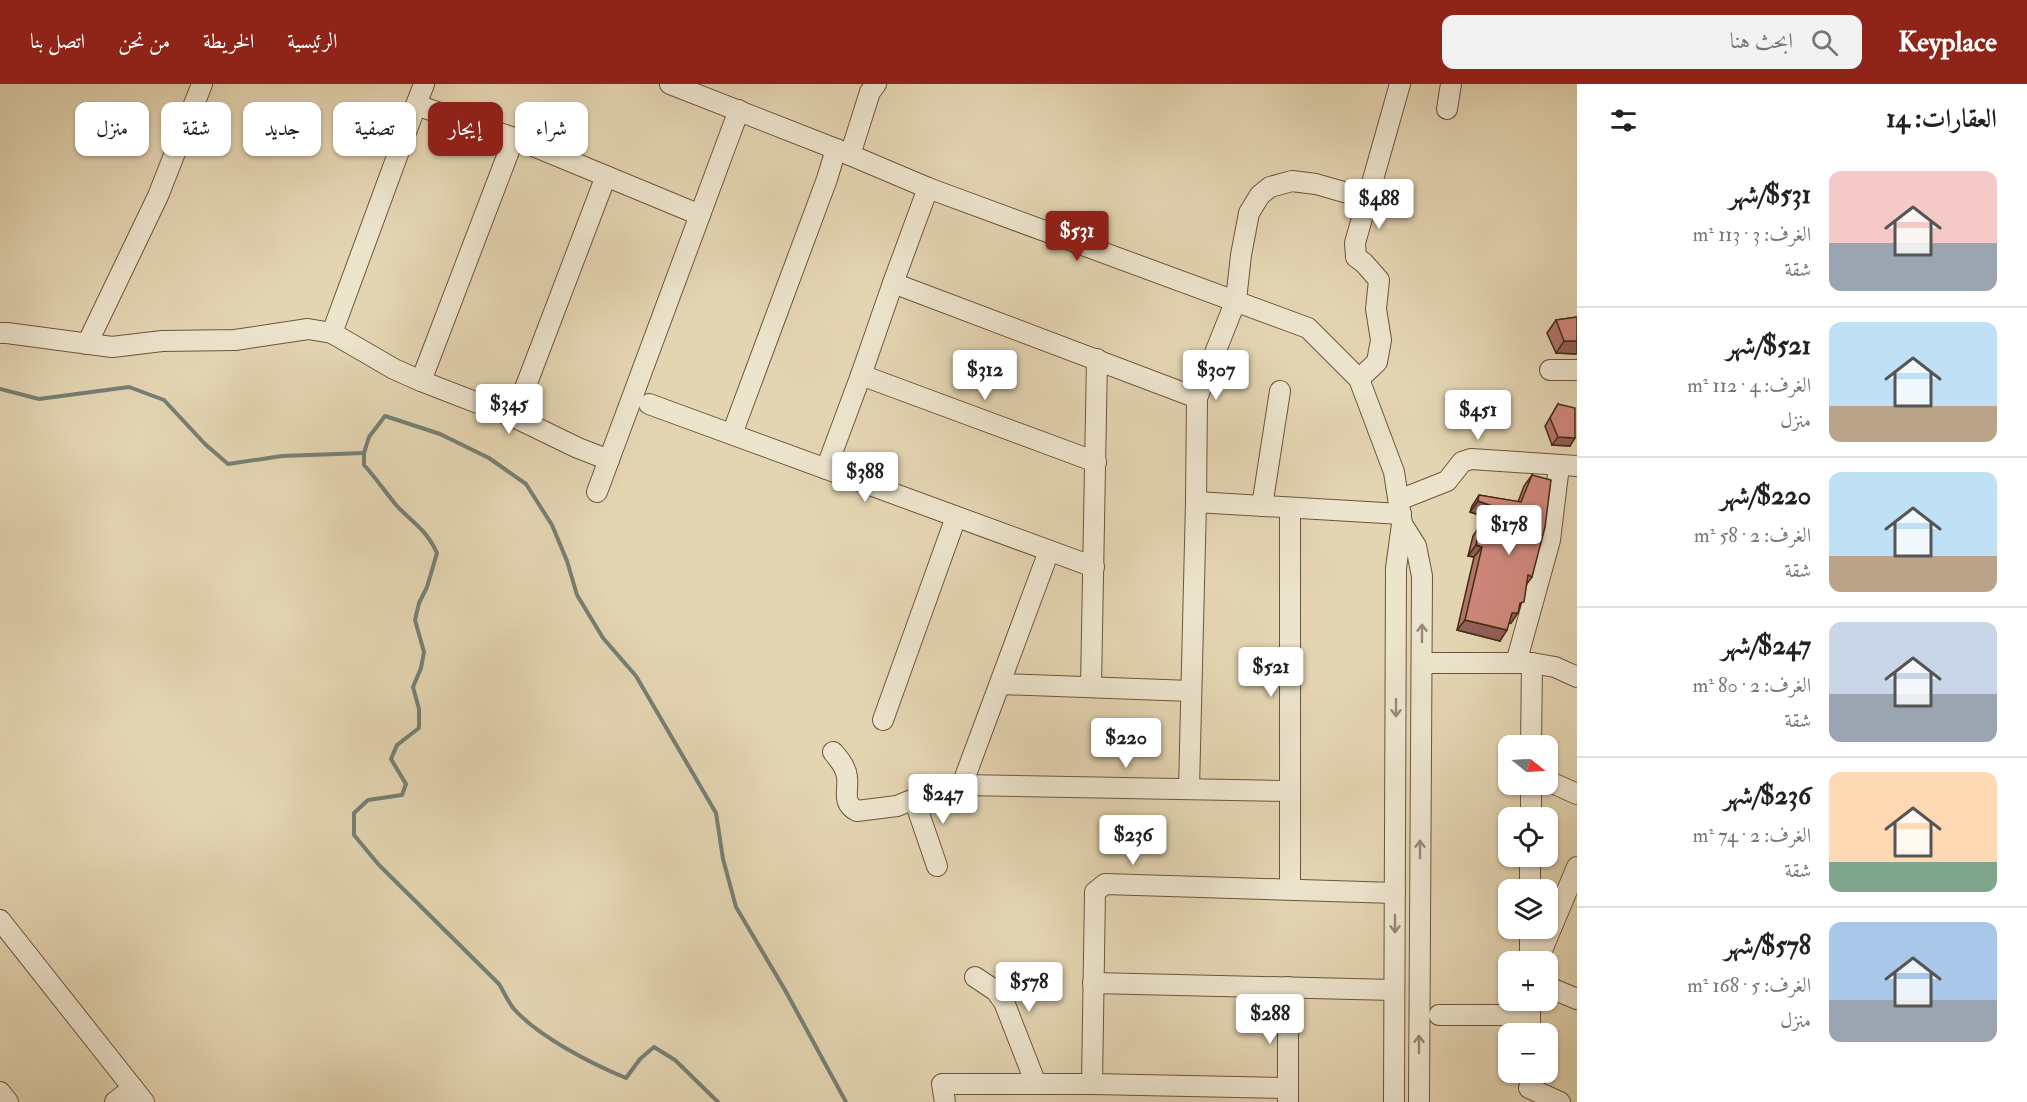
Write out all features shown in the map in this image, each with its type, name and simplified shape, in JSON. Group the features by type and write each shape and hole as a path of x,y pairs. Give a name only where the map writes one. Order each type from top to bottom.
{"street":[{"path":"87,344 158,196 202,84"},
{"path":"424,84 416,105 514,138 700,215"},
{"path":"670,84 928,188 1308,328 1359,379 1394,472 1401,513 1416,546 1422,576 1419,1102"},
{"path":"732,434 827,179 843,152 870,92 876,84"},
{"path":"1359,379 1377,362 1381,340 1376,309 1379,280 1356,257 1355,250 1400,84"},
{"path":"1447,109 1450,84"},
{"path":"597,492 739,110"},
{"path":"421,381 514,138"},
{"path":"332,333 397,156"},
{"path":"514,417 606,176"},
{"path":"1189,789 1197,398 1236,300 1249,213 1260,195 1270,187 1292,181 1302,181 1368,199"},
{"path":"826,469 928,188"},
{"path":"893,283 1197,398"},
{"path":"0,333 112,347 162,341 235,340 308,329 332,333 394,369 514,417 578,448 609,460"},
{"path":"1091,686 1097,359"},
{"path":"1550,370 1577,370"},
{"path":"861,375 1096,462"},
{"path":"1262,506 1280,391"},
{"path":"649,404 1094,567"},
{"path":"1196,502 1401,513 1447,481 1462,462 1471,459 1568,466 1524,663 1530,735"},
{"path":"1290,508 1290,889"},
{"path":"1394,1102 1396,568 1401,513"},
{"path":"883,720 956,517"},
{"path":"962,785 1049,551"},
{"path":"1422,663 1524,663 1555,667 1577,677"},
{"path":"1000,684 1191,691"},
{"path":"833,752 842,763 847,775 846,800 850,808 856,810 897,806 962,785 1289,791"},
{"path":"1558,785 1577,794"},
{"path":"914,799 937,866"},
{"path":"1542,951 1577,867"},
{"path":"1092,1084 1095,892 1105,884 1395,893"},
{"path":"0,921 139,1095 115,1102"},
{"path":"975,977 996,991 1004,1002 1036,1084"},
{"path":"1093,983 1394,990"},
{"path":"945,1102 942,1084 1092,1084 1288,1095 1288,987"},
{"path":"1558,991 1577,999"},
{"path":"1439,1015 1530,1016"},
{"path":"1529,1087 1560,1102"},
{"path":"0,1092 8,1102"}],"building":[{"path":"1577,317 1577,341 1564,341 1556,320"},
{"path":"1558,404 1575,408 1575,438 1558,437 1550,418"},
{"path":"1532,475 1551,480 1545,527 1532,577 1528,575 1524,602 1520,603 1518,613 1512,613 1507,630 1465,620 1482,547 1476,545 1480,525 1507,531 1512,513 1478,501 1479,495 1521,502"}],"waterway":[{"path":"0,389 39,399 129,387 164,400 205,444 228,464 282,456 364,453 369,437 385,416 440,434 489,458 526,484 552,525 567,561 577,595 603,638 636,676 716,813 723,859 736,907 785,990 846,1102"},
{"path":"364,453 364,465 397,506 424,532 437,553 415,620 424,652 421,668 413,687 419,709 419,728 397,745 391,759 406,784 402,795 368,800 354,813 354,835 379,865 499,984 514,1009 537,1030 582,1057 626,1078 640,1059 654,1047 675,1060 718,1102"}]}
